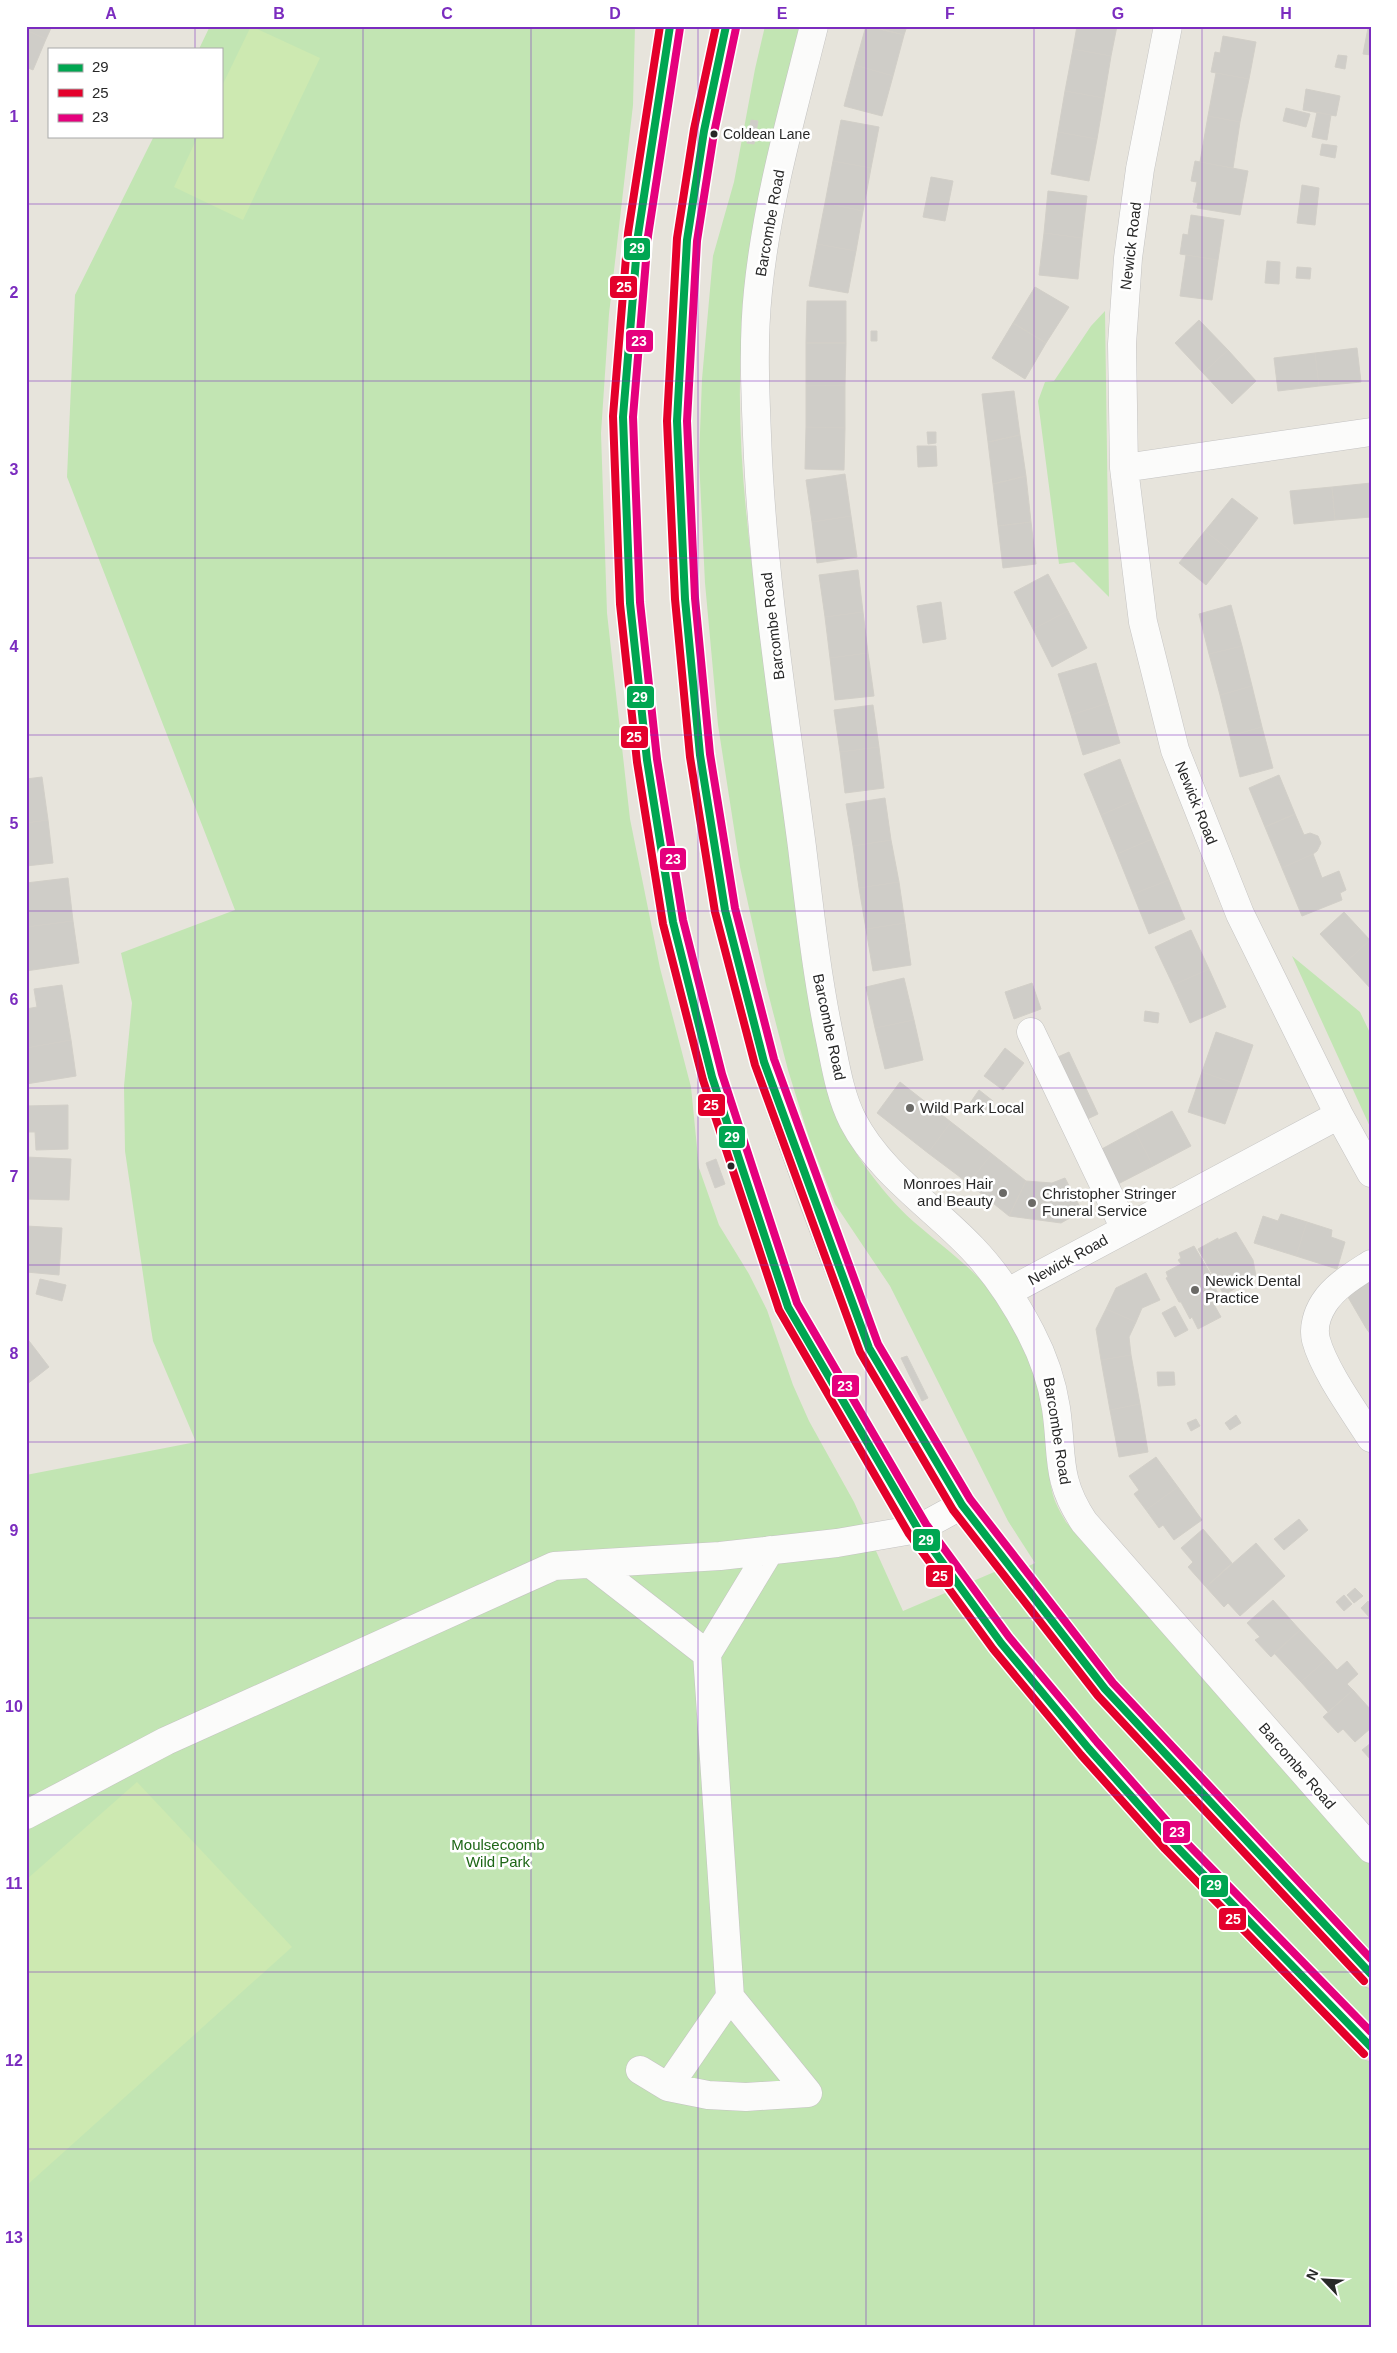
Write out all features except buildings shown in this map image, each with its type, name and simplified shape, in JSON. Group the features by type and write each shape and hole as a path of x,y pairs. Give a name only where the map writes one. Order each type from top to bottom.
{"main road":[{"path":"670,26 649,148 638,235 623,417 630,603 647,760 673,922 712,1077 788,1307 918,1530 1001,1643 1089,1749 1172,1842 1371,2047"},
{"path":"726,26 704,131 687,240 677,421 685,600 700,756 725,910 764,1062 869,1348 962,1505 1105,1689 1371,1974"}],"street":[{"name":"Barcombe Road","path":"814,26 781,157 768,231 758,291 755,362 762,522 818,985 842,1090 850,1116 869,1150 974,1249 1008,1292 1038,1348 1051,1382 1058,1426 1061,1475 1073,1505 1116,1559 1371,1849"},
{"name":"Newick Road","path":"1168,26 1140,170 1128,258 1122,344 1124,468 1143,622 1175,750 1240,914 1338,1115 1371,1172"},
{"path":"1124,468 1371,432"},
{"path":"1031,1032 1125,1229"},
{"name":"Newick Road","path":"1008,1292 1338,1115"},
{"path":"1371,1264 1334,1291 1320,1308 1315,1326 1316,1339 1322,1358 1371,1438"},
{"path":"26,1815 166,1741 554,1566 720,1556 837,1543 918,1530 962,1505"},
{"path":"640,2070 668,2087 708,2095 746,2098 808,2093 730,1997 707,1654 770,1550"},
{"path":"591,1564 707,1654"},
{"path":"668,2087 730,1997"}],"green space":[{"name":"Moulsecoomb Wild Park","path":"210,26 635,26 633,105 609,314 601,433 607,613 630,819 660,968 691,1087 699,1168 719,1225 749,1274 767,1310 793,1385 809,1421 854,1502 903,1611 999,1570 1006,1577 1035,1563 1008,1521 890,1286 835,1204 810,1141 788,1070 766,985 740,867 718,725 705,583 699,459 702,379 713,256 734,182 765,26 800,26 773,137 752,249 743,324 740,406 744,488 753,570 816,1039 824,1076 842,1127 850,1143 871,1174 907,1216 976,1274 998,1300 1019,1334 1039,1387 1047,1429 1049,1473 1053,1495 1066,1522 1371,1864 1371,2327 26,2327 26,1475 196,1442 153,1341 151,1329 125,1151 124,1086 132,1003 121,953 235,910 67,477 75,295 153,138 222,138 222,48 199,48"},
{"path":"251,26 320,58 243,220 174,187 197,138 222,138 222,86"},
{"path":"1105,311 1109,597 1074,562 1059,564 1038,401 1045,382 1054,381 1091,326"},
{"path":"1292,956 1360,1012 1371,1035 1371,1129"},
{"path":"137,1782 292,1947 26,2186 26,1880"}],"transit line":[{"name":"25","path":"660,26 628,233 613,416 620,604 637,762 663,924 703,1080 779,1310 909,1534 993,1649 1081,1755 1165,1849 1364,2054"},
{"name":"29","path":"670,26 638,235 623,417 630,603 647,760 673,922 712,1077 788,1307 918,1529 1001,1643 1089,1749 1172,1842 1371,2047"},
{"name":"25","path":"716,26 694,129 677,238 667,421 675,599 690,757 715,912 755,1065 860,1352 953,1510 1098,1696 1364,1981"},
{"name":"29","path":"726,26 704,131 687,240 677,421 685,599 700,755 725,910 764,1062 869,1348 962,1505 1105,1689 1371,1974"},
{"name":"23","path":"680,28 648,236 633,417 640,602 657,759 683,920 722,1074 797,1303 926,1524 1009,1637 1097,1742 1179,1835 1371,2032"},
{"name":"23","path":"736,28 714,133 697,241 687,421 695,598 710,754 735,908 774,1059 878,1344 970,1499 1113,1683 1371,1959"}],"place":[{"name":"Coldean Lane","path":"714,134"},
{"name":"Wild Park Local","path":"910,1108"},
{"name":"Monroes Hair and Beauty","path":"1003,1193"},
{"name":"Christopher Stringer Funeral Service","path":"1032,1203"},
{"name":"Newick Dental Practice","path":"1195,1290"}]}
